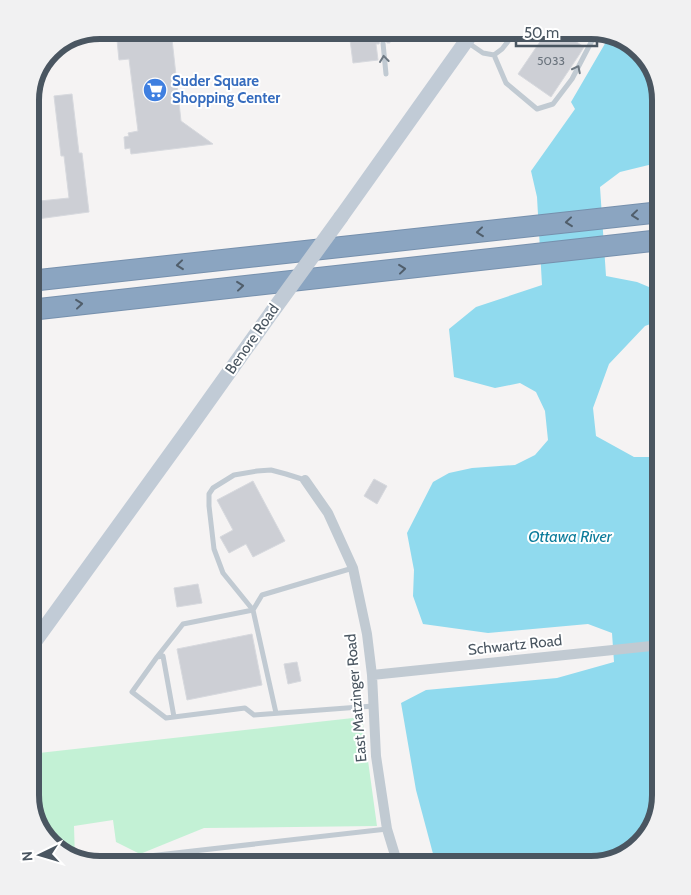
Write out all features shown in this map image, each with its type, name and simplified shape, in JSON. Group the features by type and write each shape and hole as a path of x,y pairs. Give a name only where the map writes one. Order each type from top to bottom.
{"highway":[{"path":"39,281 652,213"},
{"path":"39,309 652,241"}],"main road":[{"name":"Benore Road","path":"39,636 468,39"}],"street":[{"name":"East Matzinger Road","path":"305,480 328,513 354,568 367,634 372,675 376,756 387,829 395,856"},
{"name":"Schwartz Road","path":"372,675 652,646"}],"lane":[{"path":"475,39 483,53 494,55 510,39"},
{"path":"494,55 506,83 537,109 553,104 572,79 593,39"},
{"path":"382,43 386,74"},
{"path":"276,713 253,610 223,573 214,549 209,494 214,488 234,475 256,471 271,470 305,480"},
{"path":"354,568 262,594 253,610 183,624 156,657 132,692 166,718 244,708 254,715 373,706"},
{"path":"156,657 163,656 174,717"},
{"path":"149,856 387,829"}],"green space":[{"path":"362,717 377,826 204,828 140,854 116,842 113,820 74,826 75,851 65,845 65,830 49,829 41,811 39,753"}],"water":[{"name":"Ottawa River","path":"607,41 622,47 637,60 646,73 652,92 652,164 620,172 600,187 606,276 637,282 652,288 652,323 645,326 609,364 593,408 596,436 634,457 652,457 652,803 646,822 637,835 625,846 603,855 434,856 416,790 401,703 426,690 557,678 614,662 612,633 588,624 488,633 423,624 413,596 414,570 407,533 433,482 449,473 472,468 515,465 535,455 548,440 545,411 536,392 520,383 495,388 454,377 449,329 476,307 542,285 537,197 531,171 575,109 571,102"}],"building":[{"name":"Suder Square Shopping Center","path":"117,39 172,39 181,121 213,144 131,154 130,148 125,149 124,137 129,136 128,133 138,131 129,59 119,60"},
{"path":"350,39 383,39 380,40 379,44 376,44 378,60 353,63"},
{"path":"542,39 572,39 584,47 551,97 518,74"},
{"path":"72,94 89,212 39,219 39,201 69,198 64,156 61,156 54,96"},
{"path":"374,479 387,486 377,504 364,496"},
{"path":"253,481 285,541 253,557 246,544 229,553 220,537 233,530 217,500"},
{"path":"198,584 202,603 177,607 174,588"},
{"path":"252,634 262,685 187,700 177,649"},
{"path":"297,662 301,681 288,684 284,664"}],"place":[{"name":"Suder Square Shopping Center","path":"155,90"}]}
